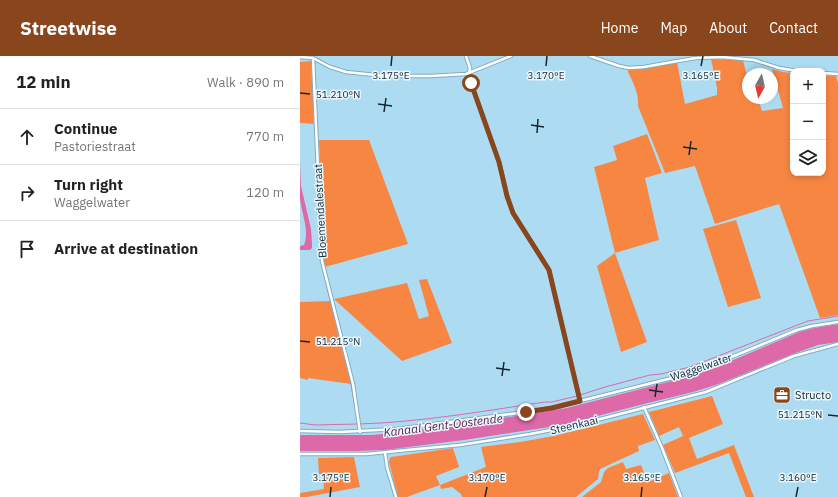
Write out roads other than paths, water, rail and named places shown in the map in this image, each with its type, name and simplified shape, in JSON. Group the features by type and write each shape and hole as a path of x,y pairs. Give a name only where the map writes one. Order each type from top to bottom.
{"street":[{"path":"466,56 470,68 471,83 499,162 507,196 513,213 549,270 579,397"},
{"path":"300,57 313,58 340,71 374,75 442,76 466,74 511,56"},
{"path":"590,56 629,68 644,67 696,58 722,57 754,60 790,70"},
{"name":"Bloemendalestraat","path":"313,58 322,261 353,384 360,432"},
{"path":"826,74 838,74"},
{"name":"Waggelwater","path":"300,431 360,432 397,429 552,408 579,397 668,379 700,370 797,330 838,322"},
{"name":"Steenkaai","path":"300,454 353,454 385,452 460,444 573,426 706,392 794,356 838,344"},
{"path":"644,407 681,497"},
{"path":"385,452 387,467 396,497"}],"waterway":[{"path":"324,274 348,370 354,402"},
{"path":"580,395 650,375 690,367 808,321 838,316"},
{"path":"354,384 359,417"},
{"name":"Kanaal Gent-Oostende","path":"360,424 453,416 552,402 577,396"},
{"path":"300,423 315,425 357,424"}],"place":[{"name":"Structo","path":"782,395"}]}
